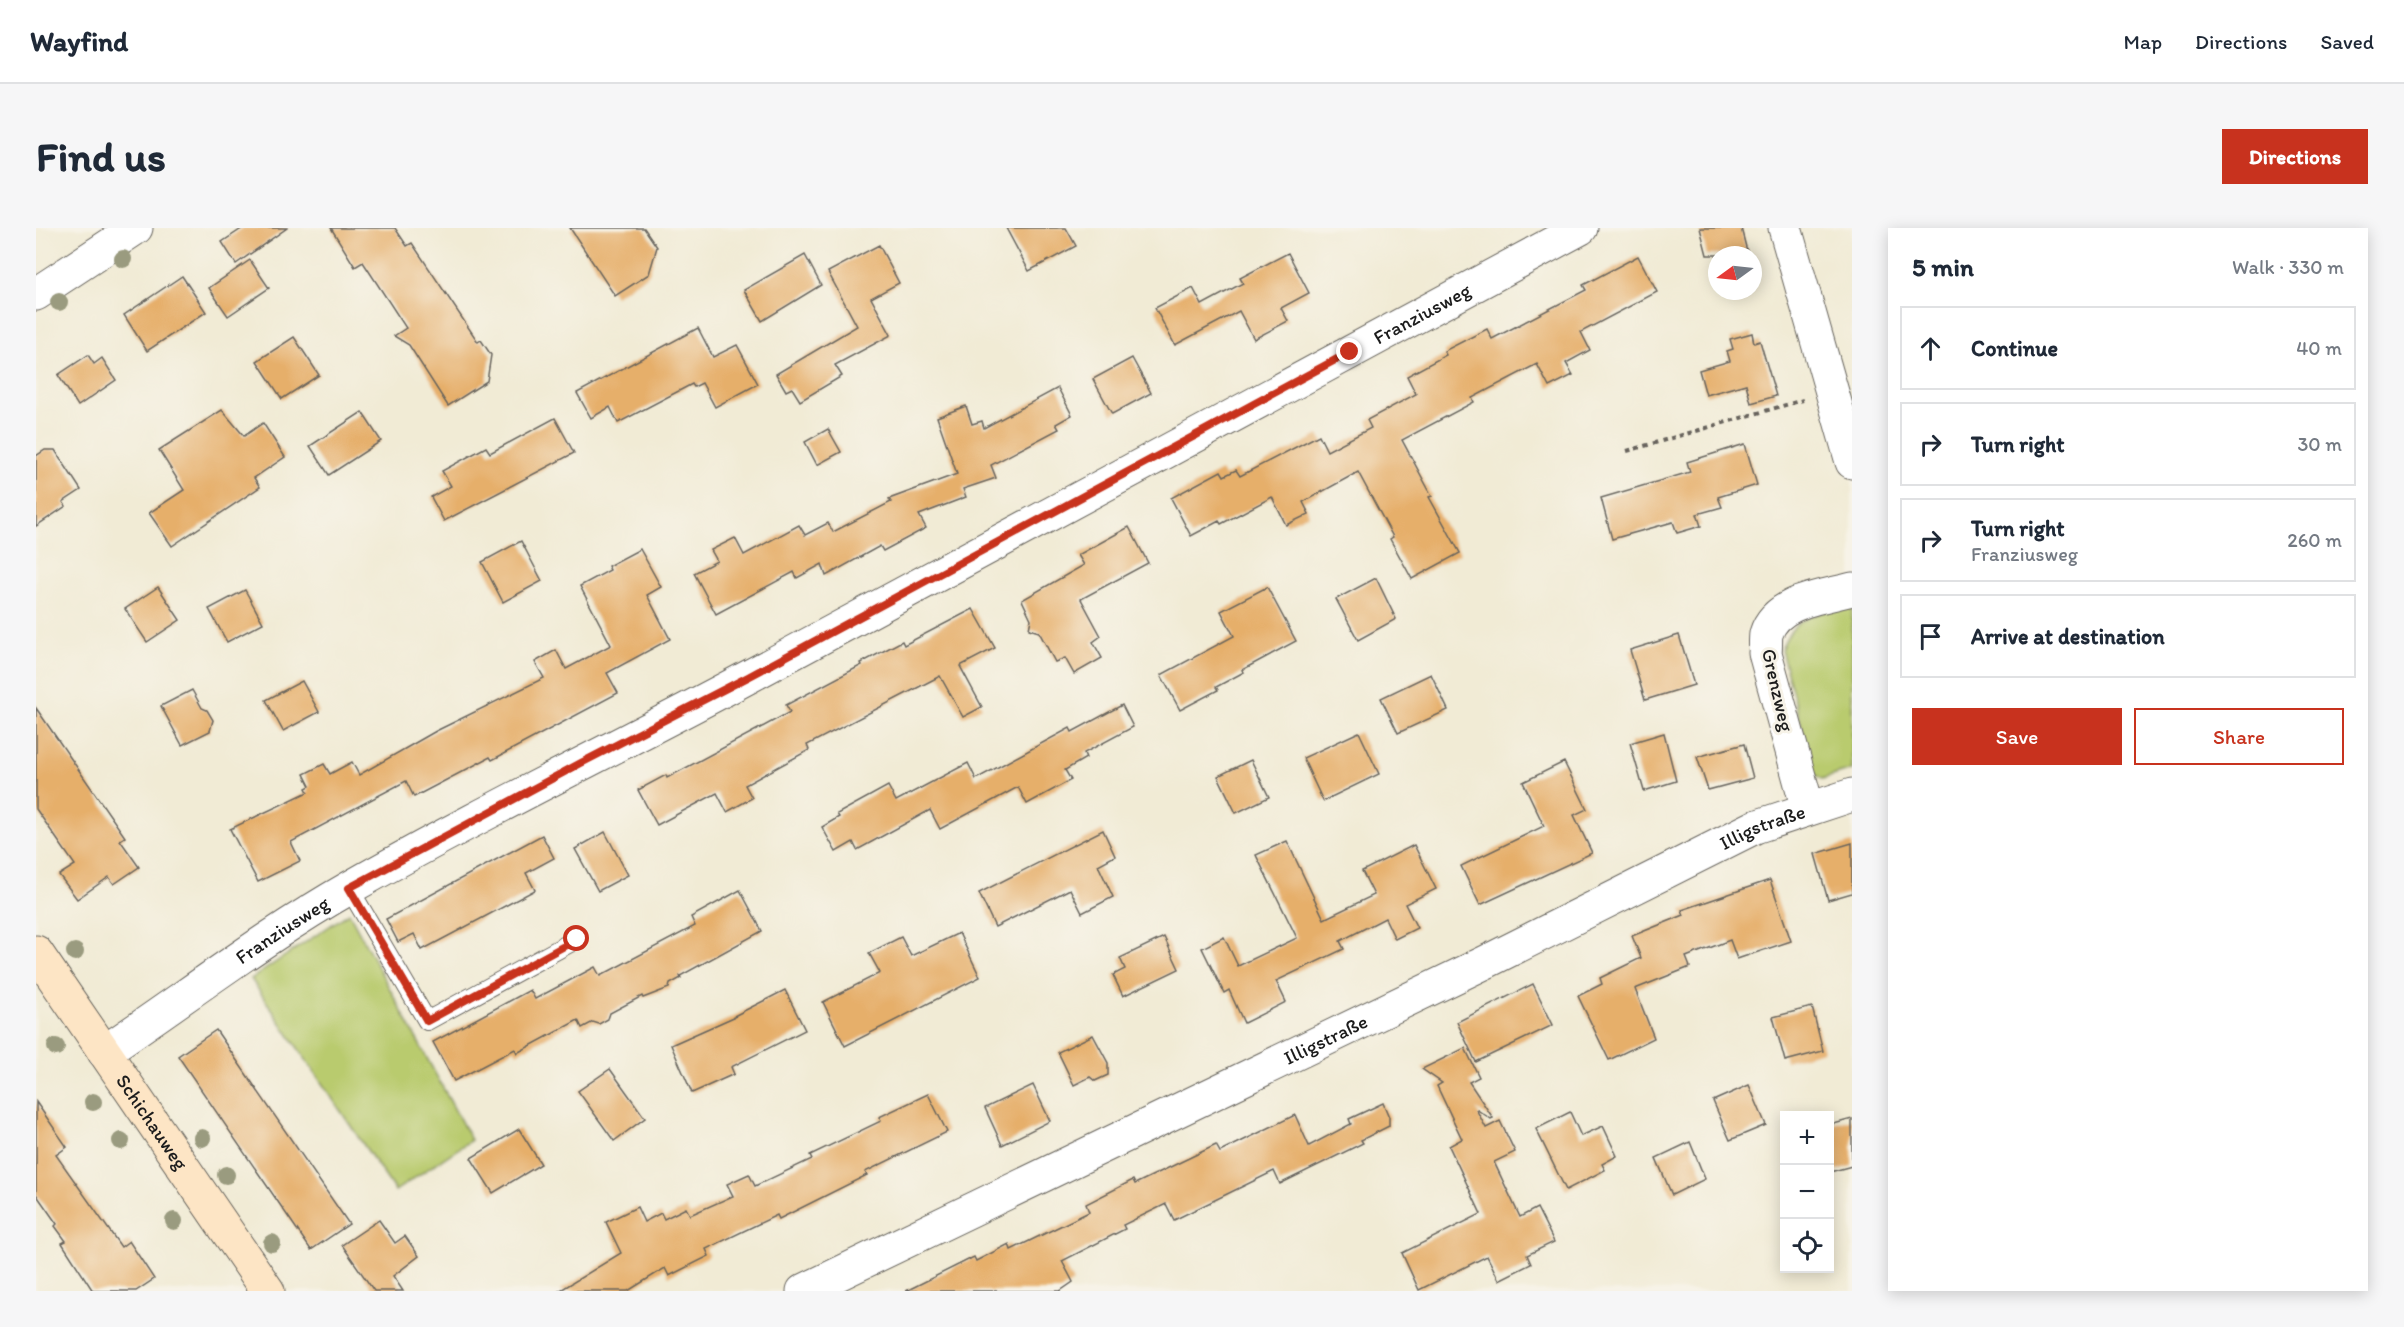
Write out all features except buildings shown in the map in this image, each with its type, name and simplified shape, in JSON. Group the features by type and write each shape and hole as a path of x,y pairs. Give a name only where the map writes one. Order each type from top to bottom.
{"street":[{"path":"36,294 136,228"},
{"name":"Franziusweg","path":"104,1052 274,936 349,888 581,763 748,677 981,549 1581,228"},
{"path":"1785,228 1852,462"},
{"name":"Grenzweg","path":"1808,808 1765,653 1767,633 1777,616 1793,605 1852,589"},
{"name":"Illigstraße","path":"803,1291 1466,972 1755,827 1852,795"},
{"name":"Schichauweg","path":"36,952 268,1291"}],"lane":[{"path":"349,888 427,1021 577,939"}],"path":[{"path":"1627,451 1804,399"}],"green space":[{"path":"1852,605 1852,770 1822,779 1815,775 1781,650 1786,638 1800,622 1819,613"},
{"path":"349,913 471,1140 395,1191 251,979"}],"route":[{"path":"577,939 427,1021 349,888 581,763 748,677 1350,352"}]}
